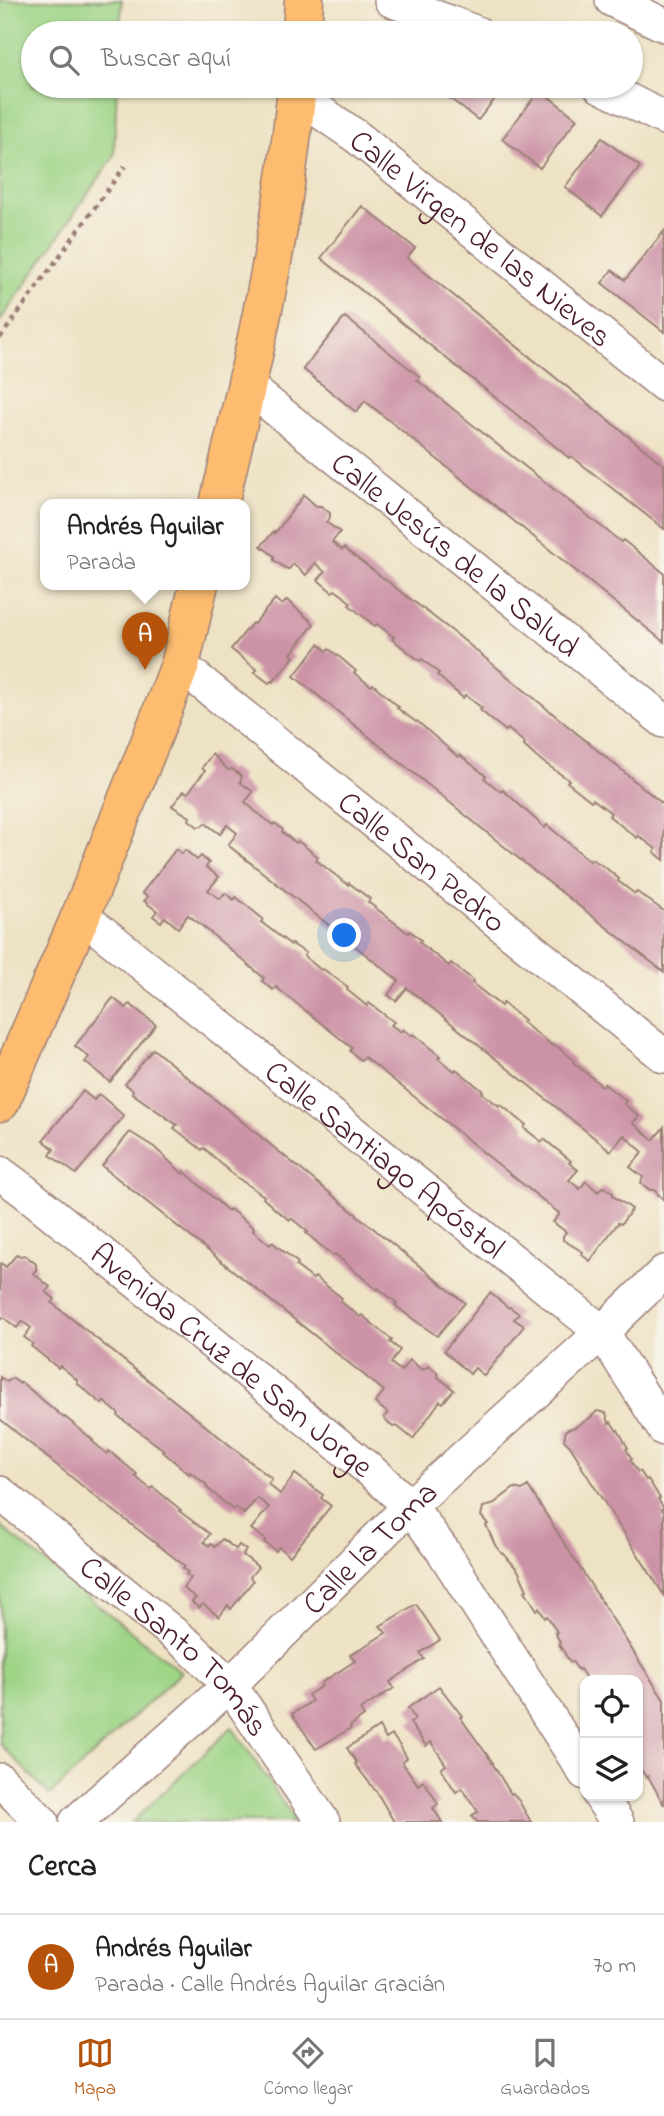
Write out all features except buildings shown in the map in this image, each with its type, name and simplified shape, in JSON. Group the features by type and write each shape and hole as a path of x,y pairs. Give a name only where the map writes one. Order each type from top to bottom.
{"main road":[{"path":"303,21 304,0"},
{"path":"220,499 247,386 276,242 296,98"},
{"path":"0,1102 81,915 180,664 198,590"}],"street":[{"path":"391,0 446,21"},
{"path":"612,0 664,25"},
{"name":"Calle Virgen de las Nieves","path":"307,98 664,385"},
{"path":"624,98 664,118"},
{"name":"Calle Jesús de la Salud","path":"247,386 664,721"},
{"name":"Calle San Pedro","path":"180,664 664,1056"},
{"name":"Calle Santiago Apóstol","path":"81,915 602,1332 664,1429"},
{"name":"Avenida Cruz de San Jorge","path":"0,1173 372,1472 410,1506 443,1551 580,1765"},
{"name":"Calle la Toma","path":"76,1822 230,1685 410,1506 602,1332 664,1272"},
{"name":"Calle Santo Tomás","path":"0,1493 189,1646 230,1685 323,1822"},
{"path":"0,1780 42,1822"},
{"path":"603,1801 617,1822"}],"path":[{"path":"0,338 125,166"}],"green space":[{"path":"0,0 122,0 121,21 21,21 21,98 116,98 114,156 0,321"},
{"path":"0,1526 181,1672 50,1795 0,1744"},
{"path":"232,1727 296,1822 132,1822"}],"place":[{"name":"Andrés Aguilar","path":"145,670"}]}
